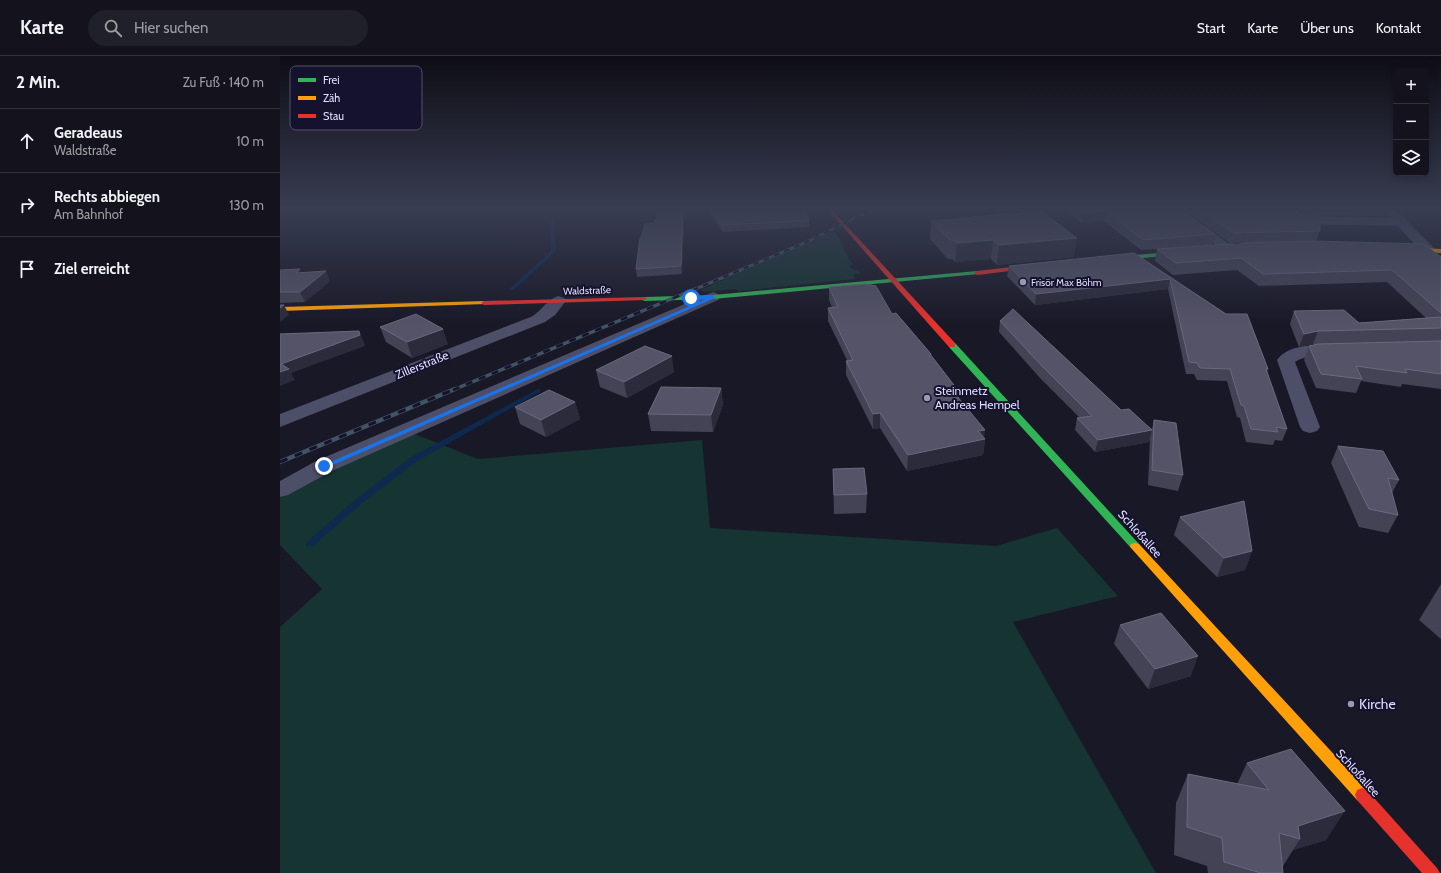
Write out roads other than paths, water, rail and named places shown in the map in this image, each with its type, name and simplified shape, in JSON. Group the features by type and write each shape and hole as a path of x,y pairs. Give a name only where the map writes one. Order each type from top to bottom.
{"street":[{"name":"Schloßallee","path":"865,248 1432,873"},
{"path":"1400,248 1441,251"},
{"path":"1425,249 1441,264"},
{"path":"1214,252 1235,250"},
{"path":"1099,260 1193,253"},
{"name":"Waldstraße","path":"280,309 713,297 1046,266"},
{"path":"280,490 324,466 713,297"},
{"name":"Zillerstraße","path":"280,421 539,319 549,312 558,301"},
{"path":"1310,427 1286,360 1299,353 1353,350"}],"waterway":[{"path":"512,289 554,251 554,248"},
{"path":"310,544 358,502 414,459 538,391"}],"railway":[{"path":"693,290 792,248"},
{"path":"453,390 695,289"},
{"path":"280,462 455,389"}],"place":[{"name":"Frisör Max Böhm","path":"1023,282"},
{"name":"Steinmetz Andreas Hempel","path":"927,398"},
{"name":"Kirche","path":"1351,704"}]}
